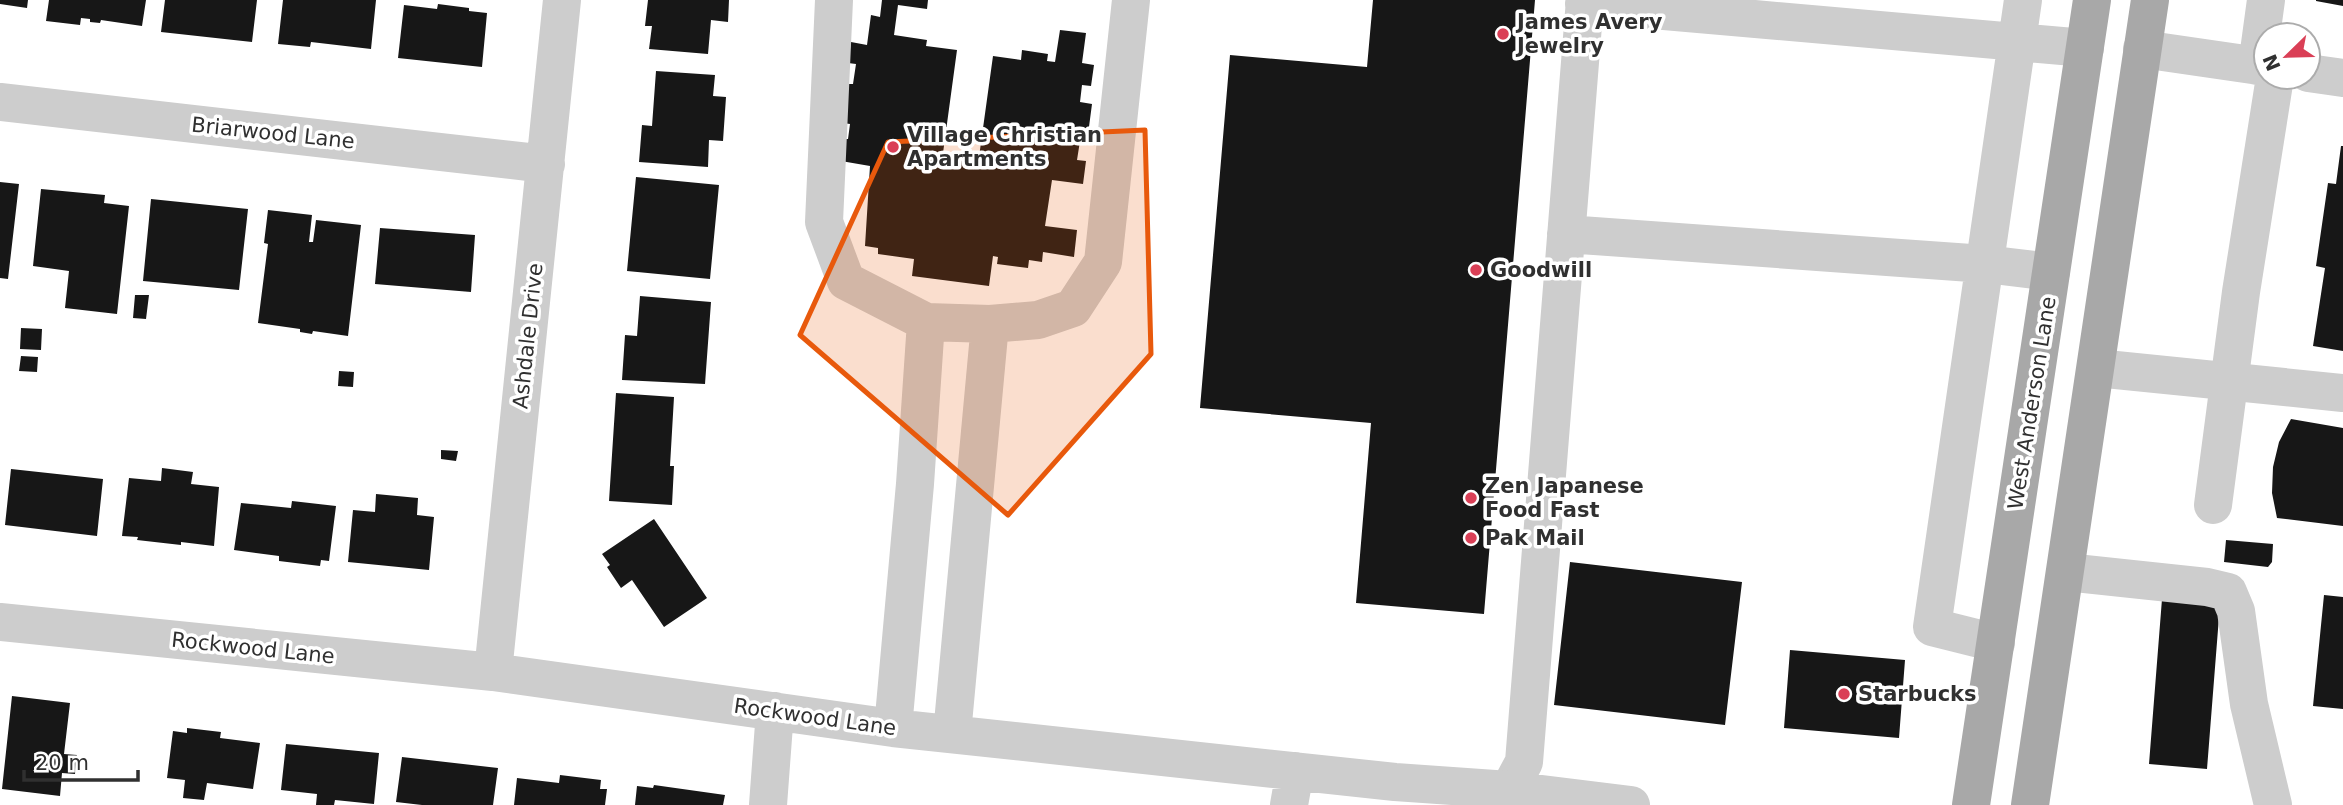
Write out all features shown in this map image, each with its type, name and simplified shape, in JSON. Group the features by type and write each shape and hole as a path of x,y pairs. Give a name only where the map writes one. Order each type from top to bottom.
{"main road":[{"name":"West Anderson Lane","path":"1971,805 2092,0"},
{"path":"2030,805 2150,0"},
{"path":"2085,48 2142,49"}],"street":[{"name":"Ashdale Drive","path":"493,672 562,0"},
{"path":"834,0 824,222 846,281 897,305 926,323 990,324 1038,320 1073,308 1103,262 1131,0"},
{"path":"1996,643 1932,628 2023,0"},
{"path":"2266,0 2266,21"},
{"path":"1509,790 1524,762 1585,2 2085,48"},
{"path":"2142,49 2252,68"},
{"path":"2322,75 2343,78"},
{"path":"2213,505 2231,382 2264,91"},
{"name":"Briarwood Lane","path":"0,102 546,164"},
{"path":"1566,234 1985,264 2051,272"},
{"path":"893,728 915,484 926,323"},
{"path":"952,734 990,324"},
{"path":"2096,368 2343,393"},
{"path":"2066,572 2207,587 2228,592 2236,611 2249,704 2273,805"},
{"name":"Rockwood Lane","path":"0,622 493,672 952,734 1292,788 1394,793 1509,790 1631,805"},
{"path":"768,805 775,712"}],"highlighted area":[{"path":"1145,130 1151,354 1008,515 800,335 888,142"}],"building":[{"path":"0,0 28,0 27,8 0,4"},
{"path":"49,0 146,0 142,26 101,20 100,23 90,22 90,19 81,18 80,25 46,21"},
{"path":"165,0 257,0 252,42 161,32"},
{"path":"283,0 376,0 371,49 311,42 310,47 278,44"},
{"path":"648,0 729,0 728,22 711,20 708,54 649,49 652,26 645,26"},
{"name":"Village Christian Apartments","path":"882,0 928,0 927,9 898,5 894,35 927,40 926,46 957,50 943,153 979,157 993,56 1021,60 1022,50 1048,54 1047,61 1055,62 1060,30 1086,33 1082,63 1094,65 1091,86 1082,85 1080,102 1092,104 1087,142 1080,141 1077,160 1086,161 1083,184 1052,180 1045,226 1077,230 1074,257 1043,252 1042,262 1029,260 1028,268 997,264 998,257 993,256 989,286 912,276 914,259 878,254 878,248 865,246 870,166 841,161 844,139 848,139 850,124 843,123 848,84 853,84 856,64 848,63 851,42 867,45 871,15 880,17"},
{"path":"1373,0 1535,0 1484,614 1356,603 1371,423 1200,408 1230,55 1367,67"},
{"path":"2343,0 2343,6 2316,1"},
{"path":"438,4 487,13 482,67 398,58 404,5 437,9"},
{"path":"656,71 715,75 713,96 726,97 723,141 709,140 708,167 639,162 642,125 652,126"},
{"path":"2341,146 2343,351 2313,346 2325,268 2316,266 2328,183 2336,184"},
{"path":"636,177 719,185 710,279 627,271"},
{"path":"0,182 19,184 8,279 0,278"},
{"path":"41,189 105,195 104,203 129,206 117,314 65,308 69,271 33,266"},
{"path":"151,199 248,209 239,290 143,281"},
{"path":"268,210 312,215 309,242 313,242 316,220 361,225 348,336 313,331 312,334 300,332 300,329 258,323 268,244 264,243"},
{"path":"380,228 475,235 471,292 375,284"},
{"path":"135,295 149,295 146,319 133,318"},
{"path":"640,296 711,302 705,384 622,380 625,335 637,336"},
{"path":"21,328 42,329 41,350 20,349"},
{"path":"21,356 38,357 37,372 19,371"},
{"path":"339,371 354,372 353,387 338,386"},
{"path":"616,393 674,397 670,466 674,466 672,505 609,501"},
{"path":"2291,419 2343,428 2343,526 2277,518 2272,493 2273,467 2279,442"},
{"path":"441,450 458,451 456,461 441,459"},
{"path":"162,468 193,472 191,484 219,487 214,546 181,542 181,545 122,536 129,478 161,481"},
{"path":"11,469 103,479 97,536 5,525"},
{"path":"376,494 418,498 417,515 434,517 429,570 348,562 353,510 375,512"},
{"path":"292,501 336,506 329,561 321,560 320,566 279,561 279,556 234,550 241,503 291,508"},
{"path":"654,519 707,598 664,627 632,580 621,588 602,554"},
{"path":"2226,540 2273,544 2272,562 2268,567 2224,562"},
{"path":"1570,562 1742,582 1725,725 1554,705"},
{"path":"2324,595 2343,597 2343,709 2313,706"},
{"path":"2162,599 2220,604 2207,769 2149,764"},
{"name":"Starbucks","path":"1790,650 1905,660 1899,738 1784,728"},
{"path":"12,696 70,703 64,754 77,755 75,774 62,773 60,796 2,789"},
{"path":"187,728 221,732 220,738 260,743 253,789 207,783 204,800 183,798 185,780 167,778 173,731 187,733"},
{"path":"286,744 379,753 374,804 335,800 334,805 316,805 317,794 281,790"},
{"path":"402,757 498,768 493,805 422,805 396,802"},
{"path":"560,775 601,780 600,789 607,789 605,805 514,805 517,778 559,783"},
{"path":"654,785 725,795 723,805 635,805 637,786 653,788"}],"place":[{"name":"James Avery Jewelry","path":"1503,34"},
{"name":"Village Christian Apartments","path":"893,147"},
{"name":"Goodwill","path":"1476,270"},
{"name":"Zen Japanese Food Fast","path":"1471,498"},
{"name":"Pak Mail","path":"1471,538"},
{"name":"Starbucks","path":"1844,694"}]}
